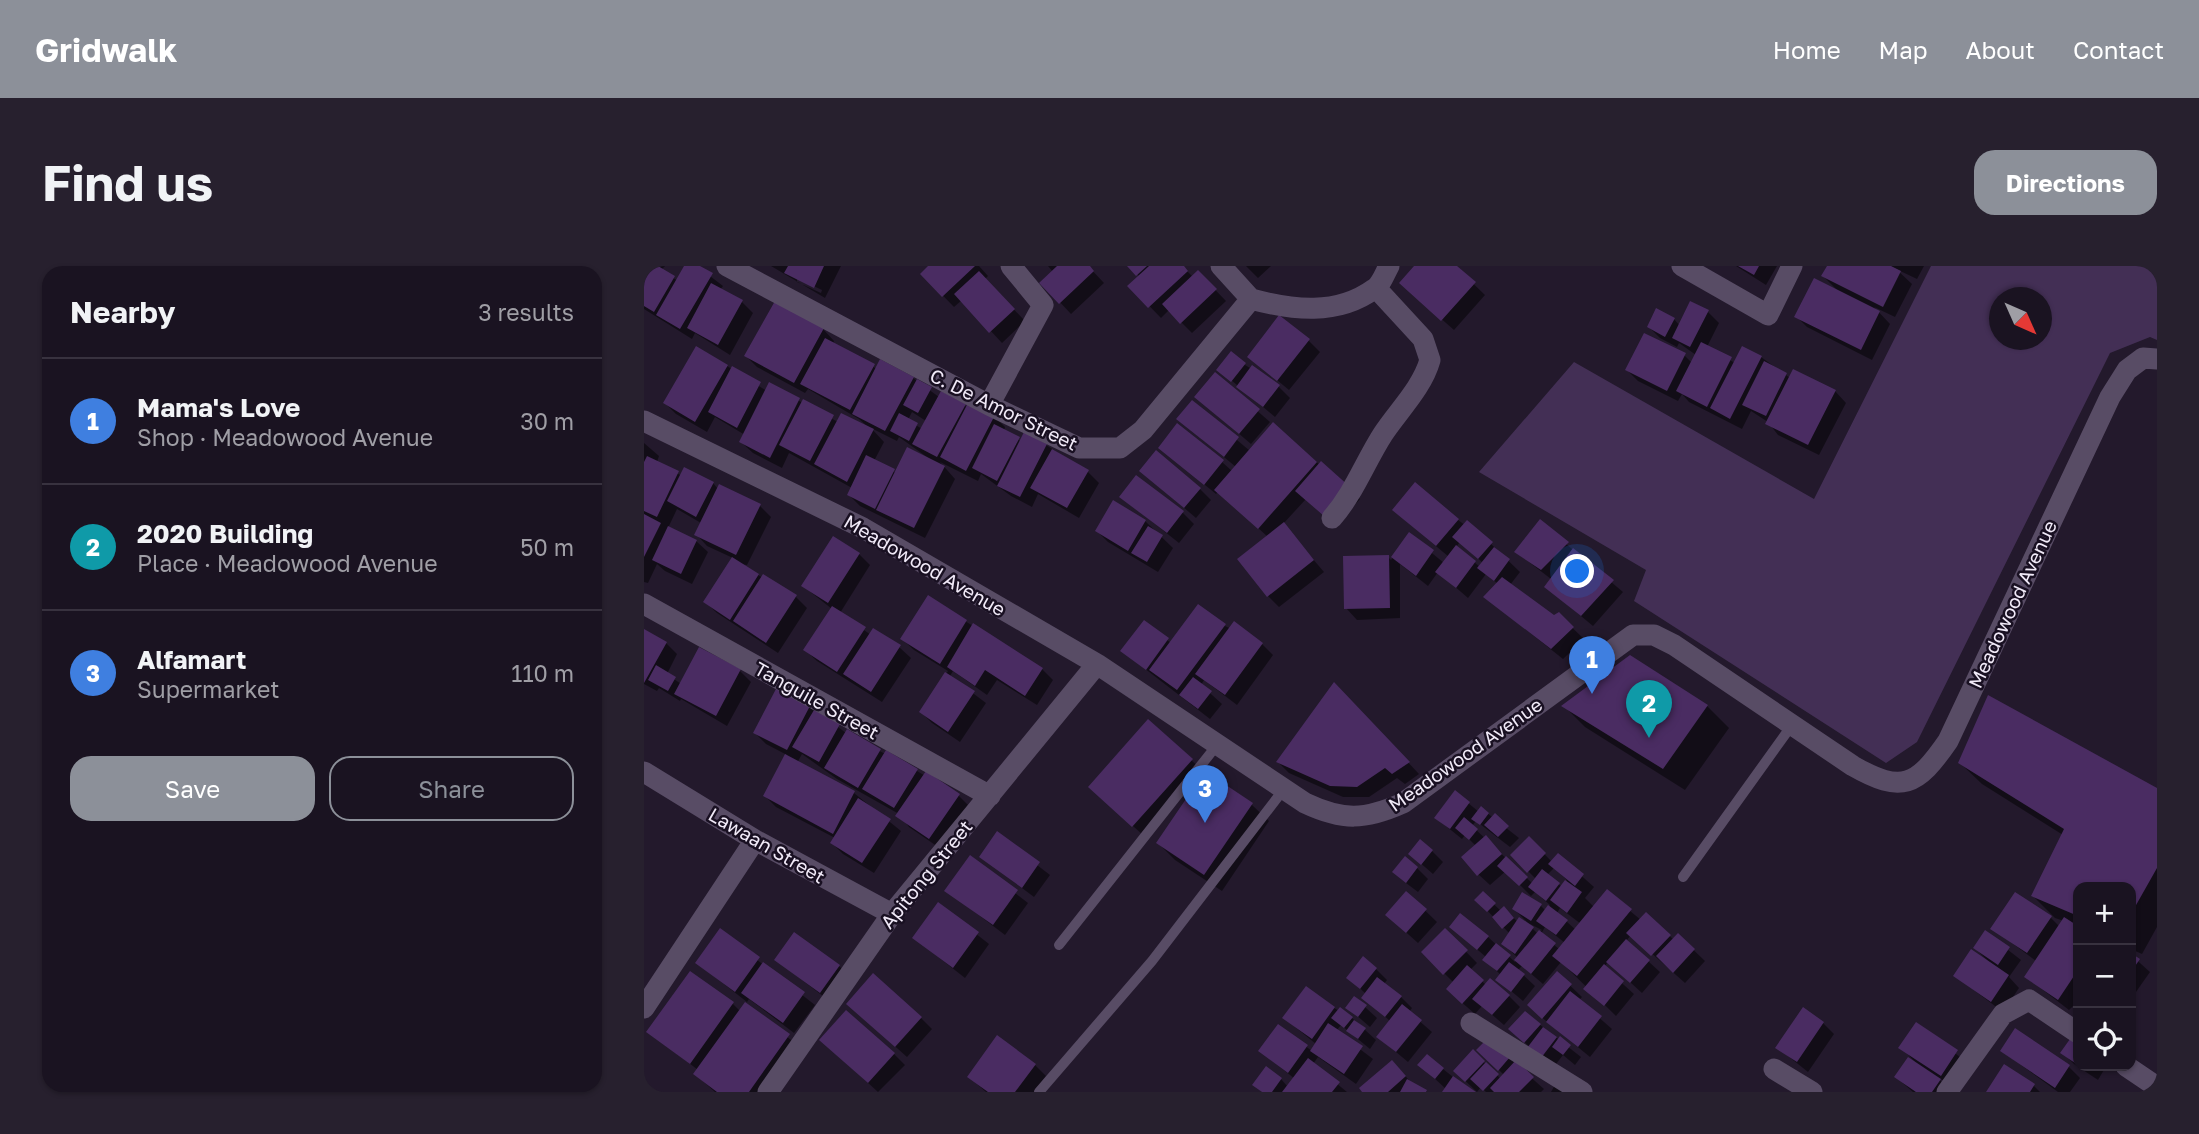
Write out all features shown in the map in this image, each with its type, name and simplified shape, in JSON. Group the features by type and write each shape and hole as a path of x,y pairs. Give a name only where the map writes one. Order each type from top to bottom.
{"street":[{"name":"C. De Amor Street","path":"727,266 989,405 1079,448 1120,448 1143,430 1251,299"},
{"path":"989,405 1043,305 1011,266"},
{"path":"1221,266 1251,299 1288,309 1336,307 1377,288 1389,266"},
{"path":"1682,266 1768,315 1792,266"},
{"path":"1332,518 1351,495 1366,463 1418,387 1430,360 1423,340 1377,288"},
{"name":"Meadowood Avenue","path":"644,421 863,528 1097,664 1284,789 1331,815 1377,815 1402,803 1633,635 1654,635 1674,645 1881,782 1905,783 1930,768 1948,741 2110,397 2127,370 2143,358 2157,359"},
{"name":"Tanguile Street","path":"644,604 990,796"},
{"name":"Apitong Street","path":"768,1092 892,914 1097,664"},
{"name":"Lawaan Street","path":"644,772 755,840 892,914"},
{"path":"644,1008 755,840"},
{"path":"1947,1092 2003,1014 2029,1000 2073,1030"},
{"path":"1471,1023 1581,1092"},
{"path":"1774,1069 1812,1092"},
{"path":"2133,1071 2157,1087"}],"lane":[{"path":"1683,877 1792,725"},
{"path":"1059,945 1217,744"},
{"path":"1039,1092 1152,961 1284,789"}],"shaded area":[{"path":"1931,266 2157,266 2157,340 2150,337 2110,353 1917,742 1886,763 1634,601 1646,570 1479,472 1574,362 1814,499"}],"building":[{"path":"651,266 658,266 675,276 654,312 644,306 644,278"},
{"path":"684,266 700,266 713,273 680,329 656,315"},
{"path":"788,266 824,266 814,288 784,273"},
{"path":"928,266 975,266 942,297 920,274"},
{"path":"1057,266 1090,266 1094,271 1059,304 1039,283"},
{"path":"1127,266 1147,266 1136,276"},
{"path":"1149,266 1184,266 1188,271 1148,308 1127,286"},
{"path":"1414,266 1457,266 1476,282 1441,321 1399,283"},
{"path":"1738,266 1759,266 1754,275"},
{"path":"1827,266 1891,266 1901,271 1883,307 1821,276"},
{"path":"1198,270 1217,289 1180,324 1162,304"},
{"path":"979,271 1015,309 989,333 954,294"},
{"path":"1814,278 1880,311 1861,350 1794,317"},
{"path":"711,283 743,300 718,345 687,328"},
{"path":"775,301 824,328 794,383 744,356"},
{"path":"1690,301 1709,310 1690,347 1672,338"},
{"path":"1656,308 1675,318 1665,337 1647,327"},
{"path":"1279,315 1310,339 1277,381 1247,357"},
{"path":"1644,333 1686,353 1667,391 1625,370"},
{"path":"825,338 875,364 850,410 800,384"},
{"path":"1701,342 1732,357 1707,407 1676,391"},
{"path":"696,346 728,365 695,422 663,403"},
{"path":"1742,346 1762,356 1730,419 1710,408"},
{"path":"1231,351 1246,363 1231,382 1216,370"},
{"path":"880,359 914,377 885,431 852,414"},
{"path":"1764,361 1787,373 1766,416 1742,405"},
{"path":"1252,365 1280,385 1263,407 1236,387"},
{"path":"732,366 761,382 737,428 708,412"},
{"path":"1793,369 1836,390 1808,445 1765,424"},
{"path":"1215,372 1260,409 1239,434 1194,397"},
{"path":"917,379 932,387 918,413 903,405"},
{"path":"769,382 800,398 770,458 739,442"},
{"path":"941,391 966,404 937,457 912,444"},
{"path":"803,399 834,415 810,461 779,445"},
{"path":"1192,400 1239,437 1224,457 1176,419"},
{"path":"969,401 995,415 966,471 940,457"},
{"path":"841,413 874,429 847,482 814,464"},
{"path":"899,413 918,423 909,441 890,431"},
{"path":"1273,422 1317,462 1258,529 1214,490"},
{"path":"1177,423 1224,460 1204,485 1158,448"},
{"path":"994,424 1020,437 997,481 972,468"},
{"path":"1024,432 1047,444 1020,497 997,486"},
{"path":"907,447 945,466 914,528 876,510"},
{"path":"1052,449 1089,470 1067,508 1030,488"},
{"path":"1156,450 1201,488 1184,508 1139,471"},
{"path":"866,455 895,469 875,509 847,495"},
{"path":"647,456 679,471 657,517 644,511 644,462"},
{"path":"1321,461 1350,487 1324,516 1295,491"},
{"path":"684,467 714,482 696,517 667,501"},
{"path":"1136,475 1184,511 1167,533 1119,497"},
{"path":"1415,482 1459,519 1436,546 1392,510"},
{"path":"719,484 761,504 736,555 694,535"},
{"path":"1113,500 1146,520 1128,551 1095,531"},
{"path":"644,514 661,523 644,557"},
{"path":"1540,519 1569,542 1541,570 1514,552"},
{"path":"1467,520 1493,542 1478,559 1452,537"},
{"path":"1284,522 1314,560 1267,597 1237,559"},
{"path":"668,526 697,540 681,574 652,560"},
{"path":"1148,526 1163,535 1147,562 1131,553"},
{"path":"1409,532 1434,550 1416,576 1391,557"},
{"path":"833,536 860,553 828,603 801,586"},
{"path":"1456,545 1476,561 1456,588 1435,572"},
{"path":"1494,547 1510,559 1494,581 1477,568"},
{"path":"1573,548 1614,580 1581,616 1544,587"},
{"path":"1389,555 1390,608 1344,609 1343,556"},
{"path":"732,557 759,574 730,620 703,602"},
{"path":"763,574 797,595 766,643 733,621"},
{"path":"1502,577 1554,615 1559,612 1574,627 1551,649 1483,597"},
{"path":"928,595 967,620 940,664 900,639"},
{"path":"1198,604 1226,624 1177,690 1149,670"},
{"path":"832,606 866,627 837,672 803,650"},
{"path":"1144,620 1169,638 1146,670 1120,651"},
{"path":"1234,621 1263,643 1225,695 1195,674"},
{"path":"973,623 1043,668 1025,696 985,670 975,686 947,667"},
{"path":"873,628 901,645 871,692 843,674"},
{"path":"644,629 667,642 644,683"},
{"path":"699,647 741,669 716,716 674,694"},
{"path":"1630,655 1708,705 1663,769 1561,706"},
{"path":"656,665 676,677 668,691 648,680"},
{"path":"945,672 975,691 948,732 919,712"},
{"path":"1193,677 1212,691 1198,709 1179,695"},
{"path":"1334,682 1410,762 1392,774 1385,768 1357,787 1330,786 1276,762"},
{"path":"777,687 811,704 787,750 753,733"},
{"path":"1988,695 2157,788 2157,868 2136,905 2136,882 2073,882 2073,914 2031,896 2064,829 1958,763"},
{"path":"814,710 840,724 819,762 792,747"},
{"path":"1148,719 1193,759 1132,827 1088,787"},
{"path":"847,729 881,749 858,788 824,768"},
{"path":"886,750 918,769 894,808 862,789"},
{"path":"785,754 855,791 833,834 763,796"},
{"path":"926,771 960,794 929,839 895,816"},
{"path":"1205,771 1253,803 1204,875 1156,843"},
{"path":"1455,790 1470,802 1450,829 1434,818"},
{"path":"858,798 891,819 862,863 830,843"},
{"path":"1481,806 1489,813 1480,825 1471,819"},
{"path":"1495,813 1509,826 1498,837 1484,825"},
{"path":"1464,817 1478,829 1469,840 1455,828"},
{"path":"997,831 1040,862 1022,888 979,857"},
{"path":"1486,835 1502,854 1477,876 1461,857"},
{"path":"1529,836 1546,853 1527,873 1510,855"},
{"path":"1420,839 1433,850 1421,865 1408,854"},
{"path":"1558,853 1584,874 1575,886 1548,864"},
{"path":"970,855 1018,890 993,925 944,891"},
{"path":"1405,856 1418,867 1406,883 1392,872"},
{"path":"1506,856 1528,877 1519,886 1497,866"},
{"path":"1542,869 1560,883 1546,901 1528,887"},
{"path":"1565,880 1582,892 1567,913 1550,900"},
{"path":"1607,889 1632,909 1577,976 1552,956"},
{"path":"1406,891 1427,909 1406,933 1385,915"},
{"path":"1483,891 1496,903 1487,912 1474,900"},
{"path":"1522,892 1542,904 1531,921 1512,909"},
{"path":"2015,892 2052,916 2027,953 1990,929"},
{"path":"938,902 979,932 953,968 912,938"},
{"path":"1548,905 1568,920 1556,935 1536,921"},
{"path":"1504,906 1514,918 1502,929 1492,917"},
{"path":"1646,912 1671,935 1651,956 1626,933"},
{"path":"1460,913 1489,936 1477,950 1449,927"},
{"path":"1519,917 1534,927 1515,954 1501,944"},
{"path":"2064,917 2073,923 2073,978 2058,1000 2024,977"},
{"path":"720,928 760,957 735,992 695,963"},
{"path":"1445,928 1468,950 1443,975 1421,952"},
{"path":"1539,930 1556,943 1531,974 1514,960"},
{"path":"1985,930 2010,947 1998,965 1973,948"},
{"path":"794,932 840,965 820,993 774,960"},
{"path":"1678,933 1695,949 1673,973 1656,956"},
{"path":"1626,939 1650,960 1630,983 1606,962"},
{"path":"1496,943 1511,955 1497,971 1482,960"},
{"path":"1971,949 2009,975 1991,1002 1953,976"},
{"path":"1363,956 1377,968 1360,989 1346,978"},
{"path":"763,962 805,992 783,1023 741,993"},
{"path":"1509,962 1525,974 1511,992 1495,980"},
{"path":"1604,964 1624,981 1604,1006 1583,989"},
{"path":"1467,965 1484,980 1462,1004 1446,989"},
{"path":"690,971 734,1002 690,1064 646,1032"},
{"path":"1557,971 1572,984 1542,1019 1527,1005"},
{"path":"873,973 922,1017 895,1047 846,1004"},
{"path":"1377,977 1402,996 1385,1017 1361,998"},
{"path":"1490,978 1510,995 1492,1015 1472,999"},
{"path":"1306,986 1335,1007 1312,1039 1282,1018"},
{"path":"1570,991 1602,1016 1578,1047 1546,1022"},
{"path":"1354,996 1367,1005 1358,1017 1345,1008"},
{"path":"745,1002 790,1034 749,1092 717,1092 693,1074"},
{"path":"1402,1004 1422,1020 1396,1052 1376,1037"},
{"path":"1340,1007 1353,1017 1344,1028 1331,1018"},
{"path":"1803,1007 1824,1022 1797,1062 1775,1048"},
{"path":"846,1010 895,1053 868,1083 819,1040"},
{"path":"1525,1011 1541,1024 1524,1043 1508,1029"},
{"path":"1354,1020 1366,1028 1358,1039 1346,1031"},
{"path":"1916,1022 1958,1050 1941,1076 1898,1048"},
{"path":"1328,1023 1363,1046 1344,1074 1310,1051"},
{"path":"1278,1024 1308,1045 1288,1073 1258,1051"},
{"path":"1543,1027 1557,1037 1541,1058 1527,1048"},
{"path":"2015,1028 2070,1065 2055,1088 2000,1051"},
{"path":"997,1035 1036,1064 1015,1092 988,1092 967,1077"},
{"path":"1560,1036 1571,1045 1563,1055 1552,1047"},
{"path":"1489,1037 1510,1057 1498,1071 1476,1050"},
{"path":"2070,1039 2073,1041 2073,1062 2060,1053"},
{"path":"1473,1049 1485,1061 1465,1082 1453,1071"},
{"path":"1427,1054 1444,1068 1435,1079 1417,1065"},
{"path":"1908,1057 1941,1079 1932,1092 1916,1092 1894,1077"},
{"path":"1308,1058 1340,1082 1332,1092 1282,1092"},
{"path":"1392,1060 1406,1076 1388,1092 1362,1092 1359,1088"},
{"path":"1516,1060 1534,1077 1519,1092 1494,1092 1490,1088"},
{"path":"1486,1062 1499,1074 1483,1091 1470,1079"},
{"path":"2004,1064 2035,1084 2030,1092 1986,1092"},
{"path":"1266,1066 1282,1078 1272,1092 1262,1092 1252,1085"},
{"path":"1453,1076 1476,1092 1442,1092"},
{"path":"1407,1079 1427,1090 1426,1092 1400,1092"}],"place":[{"name":"Mama's Love","path":"1592,694"},
{"name":"2020 Building","path":"1649,738"},
{"name":"Alfamart","path":"1205,823"}]}
